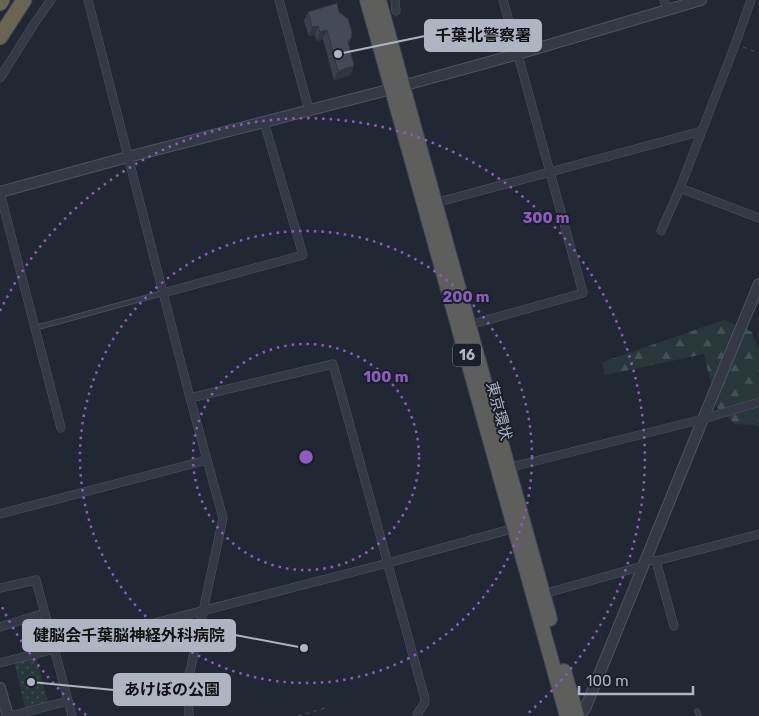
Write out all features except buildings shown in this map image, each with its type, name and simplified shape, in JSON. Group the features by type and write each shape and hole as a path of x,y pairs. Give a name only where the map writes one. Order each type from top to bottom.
{"highway":[{"path":"0,4 2,0"},
{"path":"0,37 24,0"},
{"name":"東京環状","path":"368,0 435,202 508,468 519,527 543,594 574,715"},
{"name":"東京環状","path":"379,0 398,87 519,527 574,715"}],"street":[{"path":"0,78 51,0"},
{"path":"88,0 190,398 223,518 188,681 189,716"},
{"path":"280,0 309,110"},
{"path":"394,0 396,11"},
{"path":"469,325 583,294 503,0"},
{"path":"60,428 0,192 518,54 666,5 701,0"},
{"path":"662,232 751,0"},
{"path":"163,293 303,255 264,122"},
{"path":"435,202 702,131"},
{"path":"680,188 759,218"},
{"path":"574,715 581,713 585,709 759,284"},
{"path":"190,398 333,364 425,699 417,714 418,716"},
{"path":"508,468 703,419 759,402"},
{"path":"0,514 207,460"},
{"path":"0,663 388,563 519,527"},
{"path":"543,594 644,562 656,561 759,534"},
{"path":"656,561 674,626"},
{"path":"0,588 36,580 72,716"},
{"path":"0,627 45,613"},
{"path":"0,688 9,716 68,701"}],"lane":[{"path":"35,328 163,293"},
{"path":"697,711 698,716"}],"path":[{"path":"735,45 759,53"},
{"path":"298,716 325,708"}],"green space":[{"path":"724,320 752,332 759,350 759,427 735,424 717,408 704,354 605,375 602,362"},
{"path":"36,656 48,703 25,708 14,661"}],"place":[{"name":"千葉北警察署","path":"338,54"},
{"name":"健脳会千葉脳神経外科病院","path":"304,648"},
{"name":"あけぼの公園","path":"31,682"}]}
